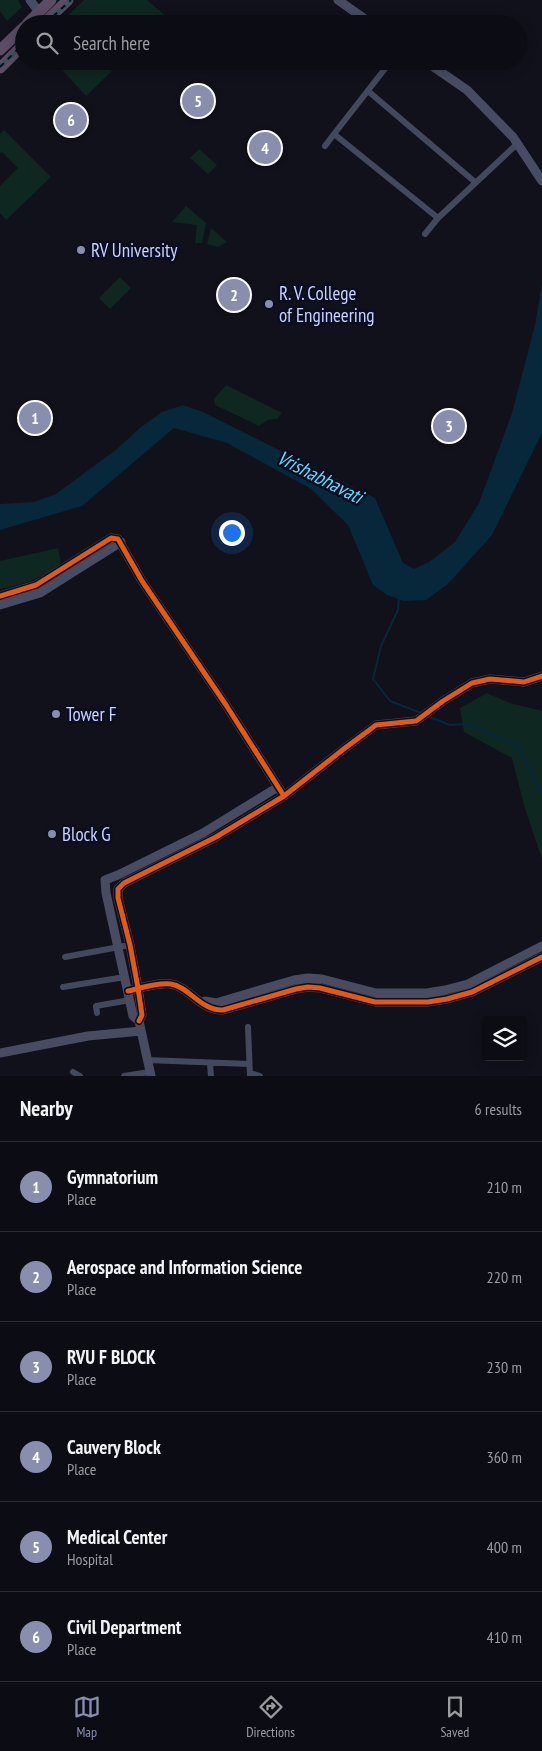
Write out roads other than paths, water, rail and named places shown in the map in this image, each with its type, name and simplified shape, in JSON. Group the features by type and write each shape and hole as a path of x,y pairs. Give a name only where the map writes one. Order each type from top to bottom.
{"highway":[{"path":"36,15 51,0"},
{"path":"53,15 68,0"},
{"path":"0,50 15,36"},
{"path":"0,68 15,53"}],"street":[{"path":"30,0 39,12"},
{"path":"338,0 359,15"},
{"path":"325,146 384,70"},
{"path":"438,70 466,90 513,136 542,181"},
{"path":"368,91 475,182"},
{"path":"334,134 438,218"},
{"path":"424,234 475,182 517,144"},
{"path":"0,596 36,585 111,538 118,539 133,562 142,582 226,705 284,796"},
{"path":"0,606 40,593 121,542"},
{"path":"139,1021 142,1015 138,988 130,945 118,898 118,889 124,882 216,837 284,796 376,725 416,721 472,683 490,679 524,682 542,676"},
{"path":"124,1076 151,1074 139,1021 134,1016 130,1000 106,893 105,880 194,837 278,787"},
{"path":"65,957 130,945"},
{"path":"193,998 216,1003 294,980 308,978 322,979 376,993 436,992 468,984 542,946"},
{"path":"128,990 172,984 216,1010 223,1010 296,988 308,987 320,988 375,1002 438,1001 472,992 542,956"},
{"path":"63,987 125,977"},
{"path":"97,1013 96,1006 130,1000"},
{"path":"248,1027 250,1075 260,1076"},
{"path":"0,1053 81,1037 141,1031"},
{"path":"147,1060 210,1064 249,1064"},
{"path":"210,1064 211,1076"},
{"path":"74,1072 80,1076"}],"water":[{"name":"Vrishabhavati","path":"542,283 542,433 492,535 448,584 426,600 404,601 387,595 373,585 348,525 311,489 227,443 174,428 82,506 0,530 0,504 34,502 56,494 117,449 141,427 162,412 183,405 203,412 375,498 403,563 414,569 429,562 455,542 479,503 512,413 535,325"}],"waterway":[{"path":"399,597 398,610 381,646 373,679 390,701 421,713"},
{"path":"427,716 450,725 468,724 519,747 542,797"}],"railway":[{"path":"55,15 71,0"},
{"path":"0,67 15,52"}],"place":[{"name":"Medical Center","path":"198,101"},
{"name":"Civil Department","path":"71,120"},
{"name":"Cauvery Block","path":"265,148"},
{"name":"RV University","path":"81,250"},
{"name":"Aerospace and Information Science","path":"234,295"},
{"name":"R. V. College of Engineering","path":"269,304"},
{"name":"Gymnatorium","path":"35,418"},
{"name":"RVU F BLOCK","path":"449,426"},
{"name":"Tower F","path":"56,714"},
{"name":"Block G","path":"52,834"}]}
